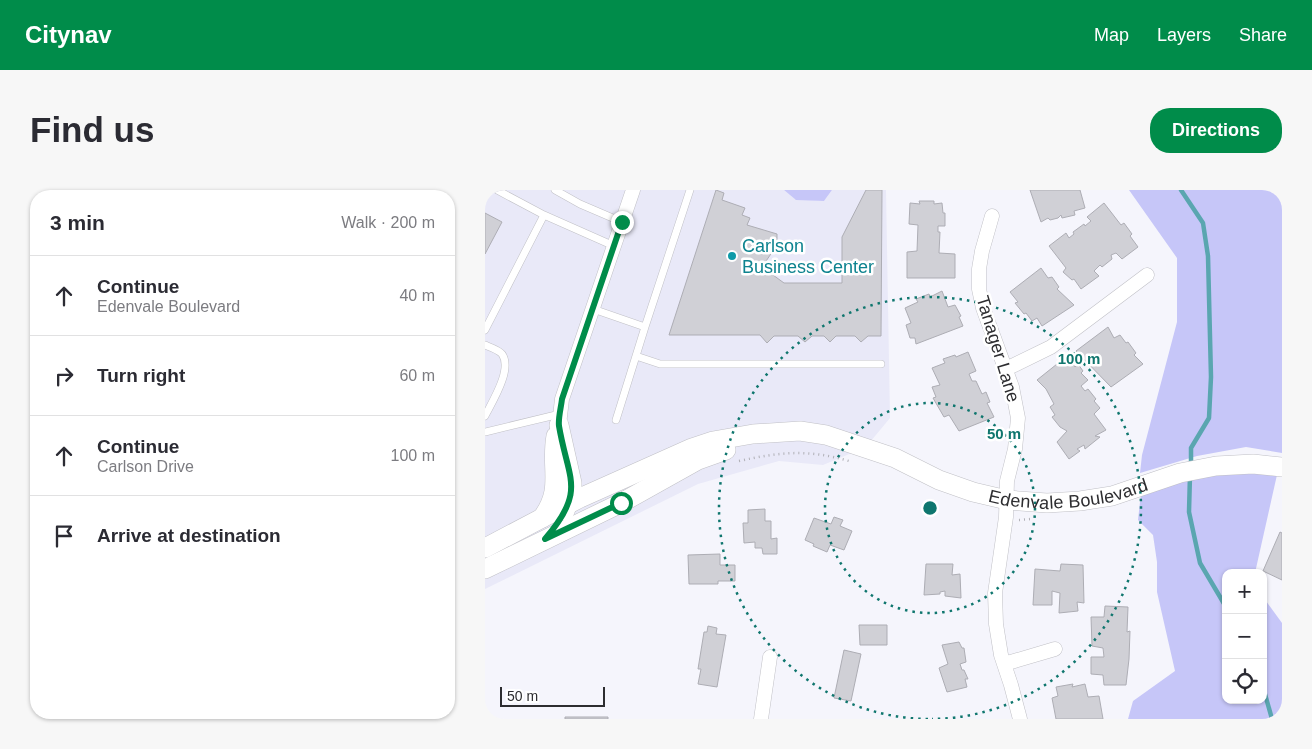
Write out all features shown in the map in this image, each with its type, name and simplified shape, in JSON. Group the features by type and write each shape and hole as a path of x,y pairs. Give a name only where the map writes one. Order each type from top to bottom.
{"street":[{"path":"542,518 555,495 554,451 562,399 633,190"},
{"name":"Tanager Lane","path":"992,216 982,251 979,269 979,289 983,308 1013,387 1018,418 1015,449 1007,480 1007,508 995,593 996,624 1004,664 1020,719"},
{"path":"1007,369 1051,347 1147,275"},
{"path":"545,539 558,524 572,491 560,419"},
{"name":"Edenvale Boulevard","path":"485,548 567,505 692,448 721,439 753,434 800,431 826,435 861,445 1007,508 1112,496 1180,473 1216,466 1253,464 1282,467"},
{"name":"Edenvale Boulevard","path":"485,569 621,503 698,460 734,447 750,443 787,440 861,445"},
{"path":"1004,664 1055,649"},
{"path":"761,719 770,657"}],"lane":[{"path":"497,190 614,246"},
{"path":"555,190 580,204 622,222"},
{"path":"616,420 690,190"},
{"path":"485,330 544,214"},
{"path":"593,310 645,327"},
{"path":"485,344 502,353 506,363 503,378 485,416"},
{"path":"636,356 659,364 881,364"},
{"path":"485,432 560,419"}],"path":[{"path":"738,461 776,453 811,453 855,463"},
{"path":"1007,508 1020,520 1019,529"}],"shaded area":[{"path":"485,190 784,190 795,199 824,201 832,190 886,190 890,418 866,447 823,465 779,461 698,484 485,589"},
{"path":"784,190 832,190 824,201 796,200"},
{"path":"1129,190 1282,190 1282,453 1246,447 1197,456 1140,473 1142,455 1177,322 1177,258"},
{"path":"1281,457 1256,569 1222,569 1222,704 1267,704 1267,602 1282,623 1282,719 1128,719 1133,701 1175,671 1157,592 1157,562 1153,535 1138,520 1141,493"}],"building":[{"name":"Carlson Business Center","path":"716,190 724,193 722,200 745,208 742,215 750,218 747,225 777,234 777,245 762,267 784,283 842,283 842,237 866,190 882,190 881,336 868,336 861,342 855,336 836,336 830,342 824,336 812,336 805,342 798,336 774,336 767,343 760,335 669,335"},
{"path":"1030,190 1080,190 1085,208 1074,211 1075,215 1062,218 1061,215 1058,218 1050,220 1048,218 1041,222"},
{"path":"919,201 934,201 934,204 942,203 943,213 945,213 945,226 938,226 938,232 940,232 939,253 955,254 955,278 907,278 907,252 917,251 918,225 909,224 910,203 920,204"},
{"path":"1104,203 1121,225 1124,223 1138,247 1122,259 1116,253 1111,255 1112,259 1102,267 1100,265 1094,271 1099,276 1081,289 1074,279 1072,280 1063,272 1066,268 1049,246 1066,233 1069,238 1074,234 1073,232 1084,224 1085,226 1091,221 1087,217"},
{"path":"485,213 502,222 485,254"},
{"path":"1041,268 1048,278 1052,277 1059,287 1057,289 1074,305 1042,326 1037,318 1032,321 1026,313 1024,314 1015,303 1018,302 1010,292"},
{"path":"942,291 948,307 955,305 961,316 959,317 963,326 916,344 915,338 910,338 906,325 911,323 905,308 918,302 916,299 929,294 930,297"},
{"path":"1108,327 1114,338 1120,335 1126,343 1128,342 1136,353 1134,355 1143,364 1111,387 1076,351"},
{"path":"968,352 976,371 969,374 972,381 976,381 982,394 986,392 990,402 987,403 994,417 959,431 949,415 944,417 933,398 936,397 932,387 940,385 932,368 945,363 943,359 955,355 956,357"},
{"path":"1067,356 1075,367 1078,364 1083,371 1081,373 1088,380 1081,386 1085,391 1088,389 1096,399 1094,401 1100,408 1094,414 1106,430 1095,436 1100,437 1085,449 1084,445 1077,449 1080,451 1069,459 1057,442 1067,431 1060,427 1052,417 1055,415 1050,407 1054,404 1046,389 1037,380"},
{"path":"765,509 765,521 771,521 771,539 777,538 777,554 763,554 762,548 755,548 755,542 744,543 743,523 748,523 748,510"},
{"path":"834,517 843,520 840,526 852,531 844,550 830,545 827,552 805,540 814,518 831,524"},
{"path":"1280,532 1282,533 1282,580 1267,573 1267,569 1264,569"},
{"path":"720,554 720,565 735,565 735,581 718,581 718,584 689,584 688,555"},
{"path":"926,564 953,564 952,575 960,574 961,598 945,596 945,591 940,592 940,594 924,595"},
{"path":"1061,564 1083,565 1084,603 1077,602 1078,611 1059,613 1060,593 1052,591 1052,605 1033,605 1035,569 1060,571"},
{"path":"1105,606 1128,607 1127,632 1130,631 1126,685 1104,685 1103,675 1091,674 1091,657 1104,657 1103,648 1092,646 1091,617 1104,617"},
{"path":"859,625 887,625 887,645 860,645"},
{"path":"708,626 717,628 716,634 726,635 717,687 698,684 701,669 698,669 704,632 707,632"},
{"path":"959,642 962,648 964,648 966,662 960,664 968,679 965,679 967,687 947,692 939,668 948,664 942,645"},
{"path":"844,650 861,654 851,701 834,698"},
{"path":"1073,684 1072,687 1085,684 1088,697 1099,696 1103,719 1056,719 1052,698 1058,696 1056,687"},
{"path":"565,717 608,717 608,719 565,719"}],"waterway":[{"path":"1181,190 1203,223 1208,256 1211,377 1209,418 1191,448 1191,467"},
{"path":"1190,475 1189,512 1200,563 1222,600"},
{"path":"1267,701 1272,719"}],"place":[{"name":"Carlson Business Center","path":"732,256"}],"route":[{"path":"621,503 545,539 558,524 572,491 570,471 559,425 562,399 622,222"}]}
